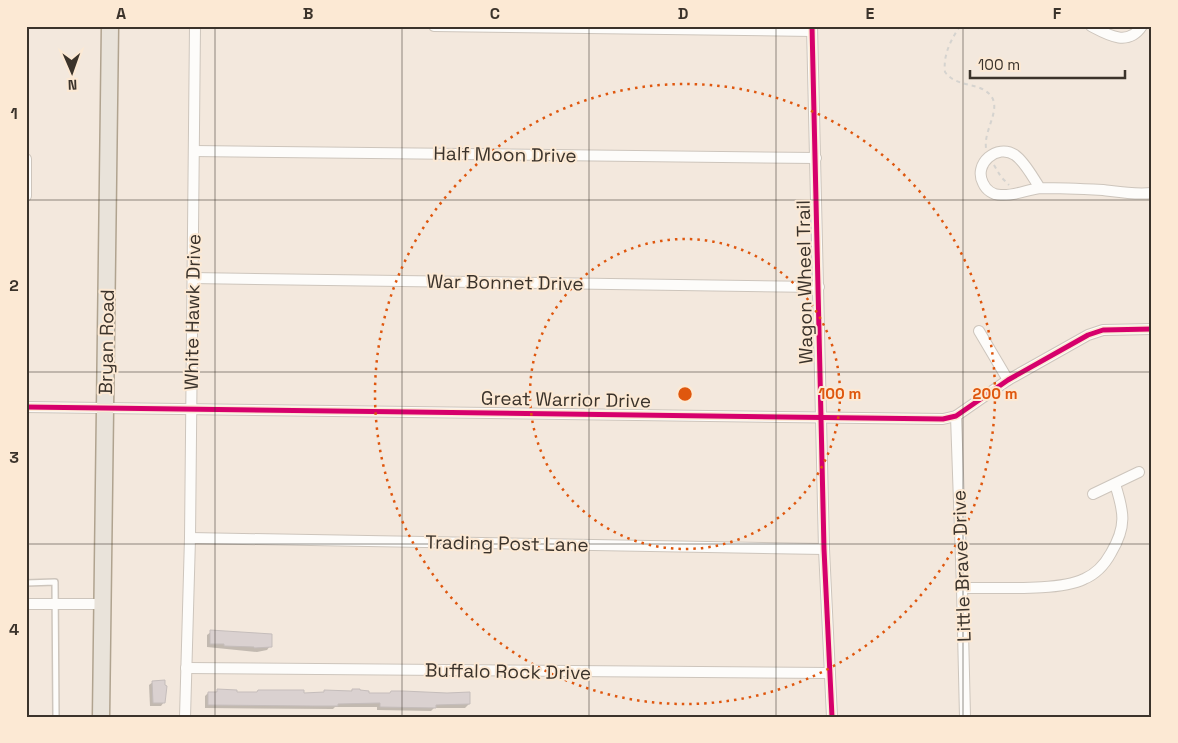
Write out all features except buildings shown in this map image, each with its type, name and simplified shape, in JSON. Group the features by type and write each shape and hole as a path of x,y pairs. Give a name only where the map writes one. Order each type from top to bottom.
{"main road":[{"name":"Bryan Road","path":"101,717 110,26"}],"street":[{"name":"White Hawk Drive","path":"185,717 190,538 195,26"},
{"path":"434,26 812,29"},
{"path":"1091,26 1119,39 1133,36 1142,26"},
{"name":"Wagon Wheel Trail","path":"812,29 824,549 832,717"},
{"name":"Half Moon Drive","path":"194,150 816,158"},
{"path":"1040,188 1018,158 1012,153 997,152 991,155 982,166 981,176 983,184 989,191 997,195 1007,195 1040,188 1102,190 1128,194 1152,193"},
{"path":"26,160 26,196"},
{"name":"War Bonnet Drive","path":"192,278 818,287"},
{"name":"Great Warrior Drive","path":"26,407 943,419 956,416 1008,380 1088,335 1103,330 1152,329"},
{"path":"979,331 1008,380"},
{"name":"Little Brave Drive","path":"956,416 965,717"},
{"path":"1093,494 1139,472"},
{"path":"962,588 1054,587 1084,579 1104,564 1119,540 1123,524 1123,509 1115,484"},
{"name":"Trading Post Lane","path":"190,538 824,549"},
{"path":"26,604 102,604"},
{"name":"Buffalo Rock Drive","path":"186,668 830,673"}],"lane":[{"path":"26,583 55,582 56,717"}],"path":[{"path":"960,26 946,52 945,72 956,81 983,90 992,97 995,108 986,135 987,150"},
{"path":"992,162 1001,177 1013,188"}],"cycle path":[{"path":"812,26 824,549 832,717"},
{"path":"26,407 943,419 956,416 1008,380 1088,335 1103,330 1152,329"}]}
